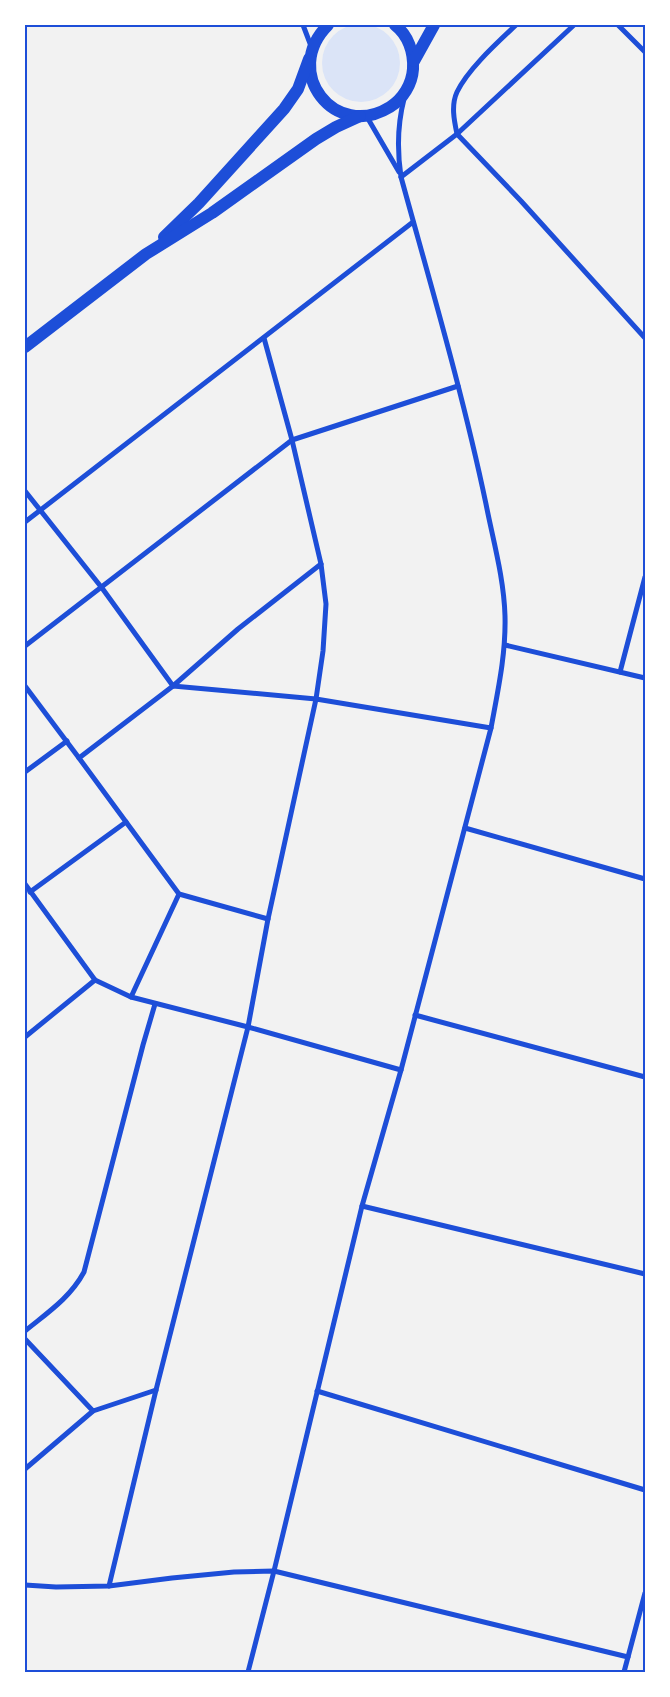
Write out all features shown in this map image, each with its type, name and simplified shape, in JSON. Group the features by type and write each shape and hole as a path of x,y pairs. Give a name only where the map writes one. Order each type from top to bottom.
{"main road":[{"path":"146,254 198,203 284,109 298,89 319,34 328,25"},
{"path":"25,347 146,254 212,213 316,139 336,127 363,116 382,112 396,103 406,91 412,77 414,61 410,44 401,30 395,25"},
{"path":"414,61 434,25"},
{"path":"311,54 310,76 317,92 328,105 343,113 363,116"}],"street":[{"path":"303,25 311,54"},
{"path":"516,25 471,72 457,93 453,108 457,134 521,201 645,338"},
{"path":"401,177 457,134 574,25"},
{"path":"618,25 645,52"},
{"path":"248,1672 362,1206 401,1070 491,728 505,645 505,613 500,574 475,449 401,177 398,156 398,134 400,113 406,91"},
{"path":"363,116 401,177"},
{"path":"25,522 413,222"},
{"path":"109,1586 156,1390 248,1027 268,919 316,699 323,651 326,604 321,564 292,440 264,338"},
{"path":"25,646 292,440 458,386"},
{"path":"25,491 102,588 173,686 316,699 491,728"},
{"path":"79,758 173,686 238,629 321,564"},
{"path":"620,672 645,577"},
{"path":"505,645 645,678"},
{"path":"25,686 179,894 268,919"},
{"path":"25,772 67,741"},
{"path":"30,892 126,822"},
{"path":"465,828 645,879"},
{"path":"25,884 95,980 131,997 248,1027 401,1070"},
{"path":"131,997 179,894"},
{"path":"25,1037 95,980"},
{"path":"25,1331 64,1300 77,1286 84,1272 155,1004"},
{"path":"415,1015 645,1077"},
{"path":"362,1206 645,1274"},
{"path":"25,1339 94,1411"},
{"path":"25,1469 94,1411 156,1390"},
{"path":"317,1390 645,1490"},
{"path":"25,1585 56,1587 109,1586 234,1572 274,1571 628,1657"},
{"path":"624,1672 645,1593"}],"shaded area":[{"path":"353,24 369,24 383,30 394,41 400,55 400,71 394,85 383,96 369,102 353,102 339,96 328,85 322,71 322,55 328,41 339,30"}]}
